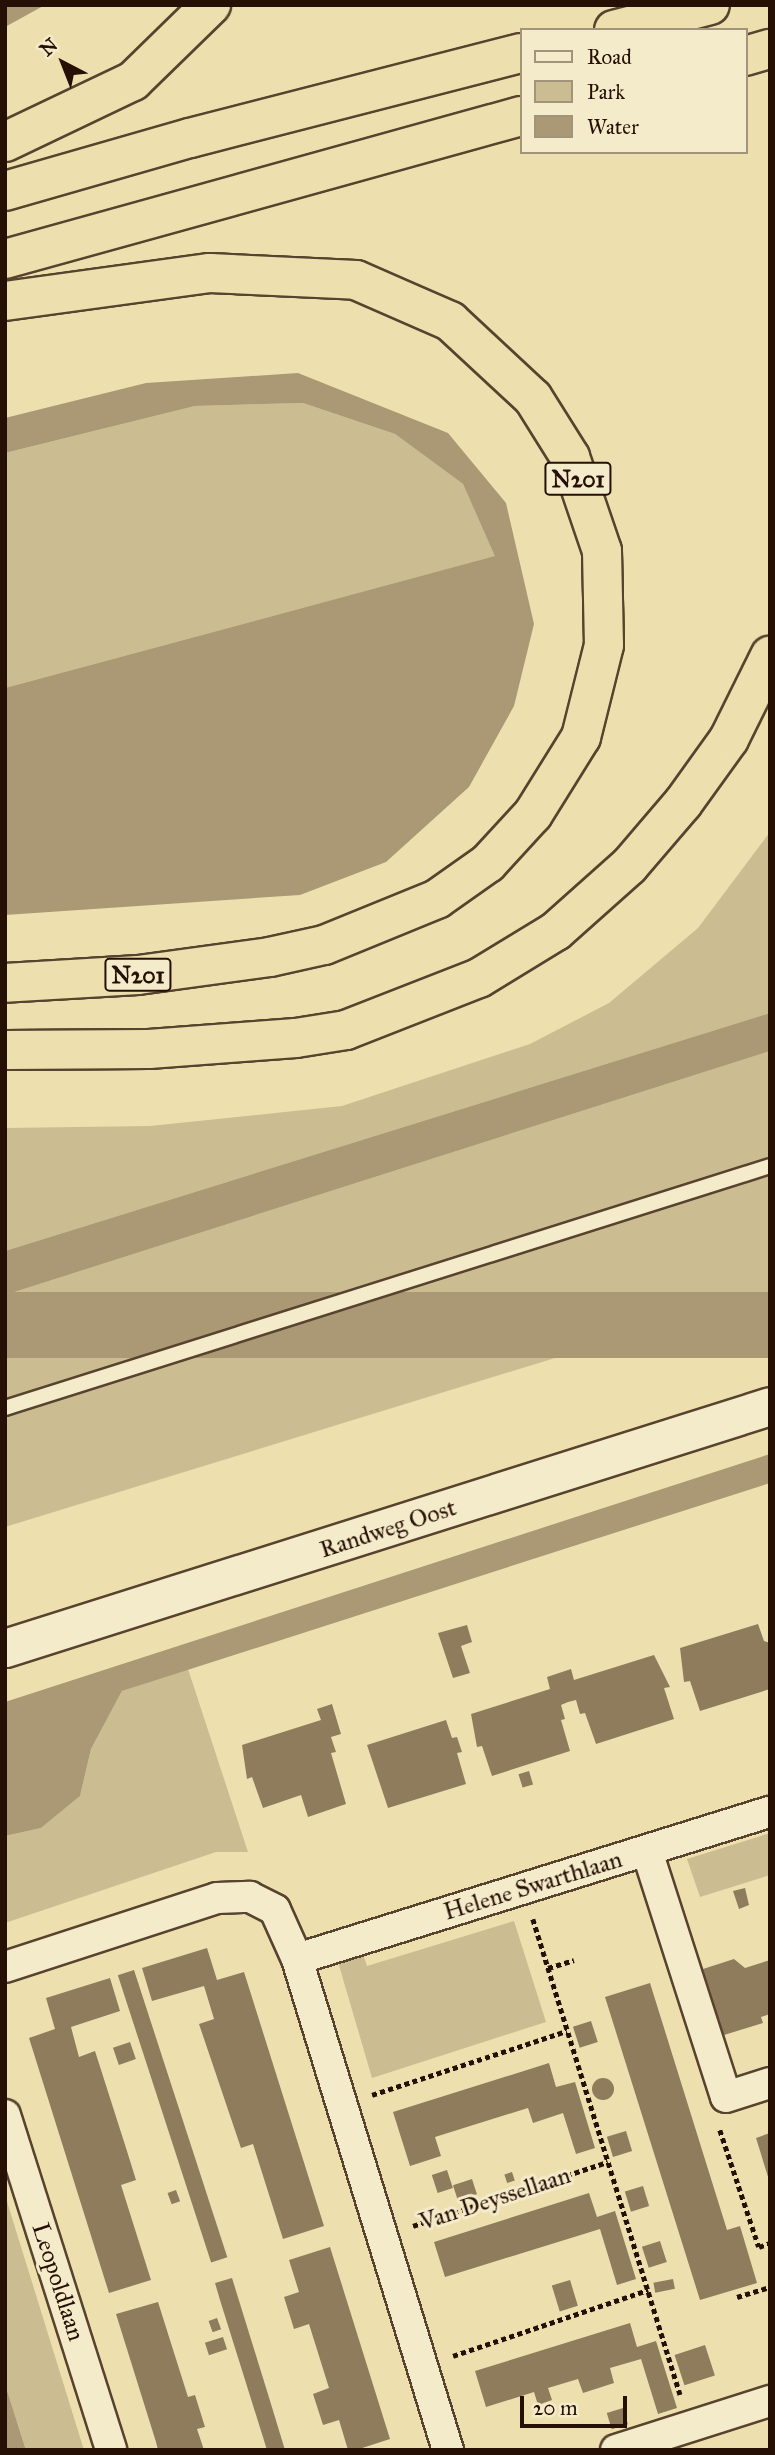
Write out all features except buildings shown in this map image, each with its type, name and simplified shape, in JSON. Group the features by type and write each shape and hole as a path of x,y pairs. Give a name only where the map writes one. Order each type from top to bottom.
{"highway":[{"path":"5,142 134,81 211,5"},
{"path":"622,28 710,5"},
{"path":"747,55 770,49"},
{"path":"5,191 190,138 520,53"},
{"path":"5,259 520,117"},
{"name":"N201","path":"5,301 210,273 356,280 450,321 533,398 570,457 602,551 604,645 581,737 533,814 488,863 437,899 324,945 270,957 138,975 5,983"},
{"path":"5,1050 149,1049 296,1038 346,1030 479,978 556,931 629,866 683,803 729,738 770,656"}],"street":[{"name":"Randweg Oost","path":"5,1648 770,1406"},
{"name":"Helene Swarthlaan","path":"297,1959 770,1812"},
{"path":"647,1851 726,2097 770,2082"},
{"path":"5,1967 217,1898 250,1897 275,1910 297,1959 448,2450"},
{"name":"Leopoldlaan","path":"5,2115 111,2450"},
{"path":"616,2450 770,2401"}],"lane":[{"path":"5,1408 770,1167"}],"path":[{"path":"523,1889 690,2426"},
{"path":"548,1968 574,1959"},
{"path":"341,2105 567,2031"},
{"path":"726,2097 713,2109 759,2247 770,2243"},
{"name":"Van Deyssellaan","path":"382,2236 608,2162"},
{"path":"737,2297 770,2287"},
{"path":"422,2366 648,2290"}],"green space":[{"path":"303,403 395,434 463,484 496,556 5,688 5,453 195,406"},
{"path":"770,832 770,1013 5,1251 5,1128 150,1126 342,1106 530,1044 609,1003 698,928"},
{"path":"770,1051 770,1292 5,1527 5,1295"},
{"path":"188,1669 248,1852 216,1852 5,1923 5,1836 41,1828 80,1796 91,1749 122,1691"},
{"path":"770,1833 770,1875 700,1897 687,1859"},
{"path":"514,1921 546,2022 372,2078 338,1962 363,1954 367,1966"},
{"path":"5,2195 84,2450 26,2450 5,2384"}],"water":[{"path":"5,5 45,5 5,27"},
{"path":"298,373 448,433 506,503 534,624 514,706 469,787 386,862 300,895 5,915 5,688 495,556 463,484 395,434 303,403 195,406 5,453 5,418 146,383"},
{"path":"770,1013 770,1051 5,1295 5,1251"},
{"path":"5,1292 770,1292 770,1358 5,1358"},
{"path":"770,1454 770,1483 122,1691 91,1749 80,1796 41,1828 5,1836 5,1702"},
{"path":"5,2384 24,2444 26,2450 5,2450"}]}
